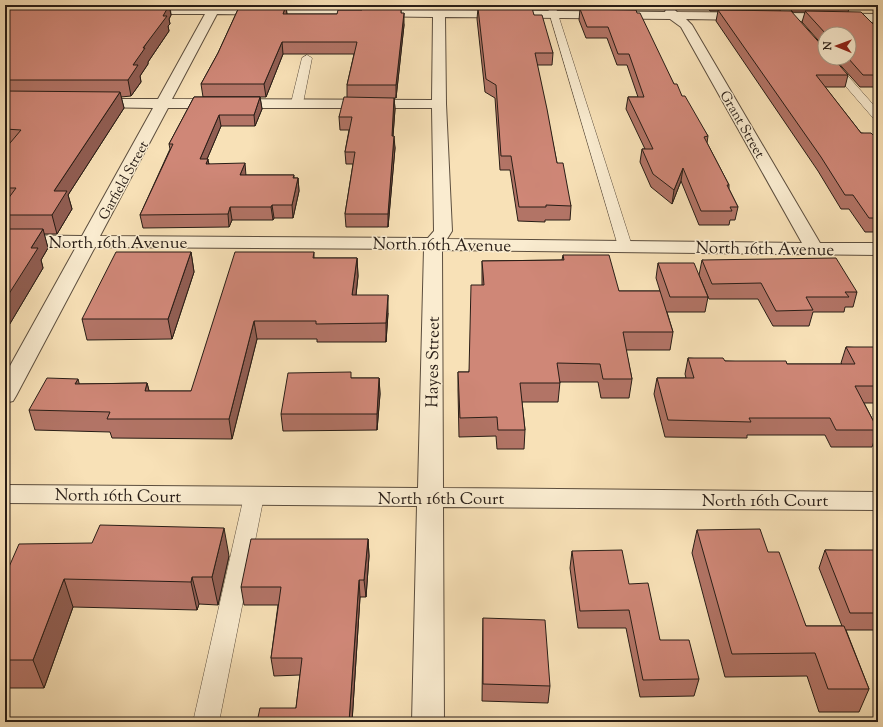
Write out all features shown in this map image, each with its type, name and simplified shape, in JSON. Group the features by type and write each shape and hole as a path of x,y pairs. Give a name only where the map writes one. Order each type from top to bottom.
{"street":[{"path":"130,10 215,8 669,11 791,18 878,18"},
{"name":"Garfield Street","path":"5,396 165,103 215,8"},
{"path":"433,244 443,231 439,9"},
{"name":"Grant Street","path":"669,11 686,25 814,248"},
{"path":"77,102 440,104"},
{"name":"North 16th Avenue","path":"5,241 878,249"},
{"name":"Hayes Street","path":"428,722 433,244"},
{"name":"North 16th Court","path":"5,494 878,501"}],"lane":[{"path":"780,5 806,34"},
{"path":"553,10 624,246"},
{"path":"297,103 307,58"},
{"path":"834,66 878,117"},
{"path":"206,722 254,496"}],"building":[{"path":"5,5 166,5 163,9 167,9 163,16 167,16 143,48 145,48 133,65 138,65 128,80 5,80"},
{"path":"240,5 286,5 283,14 337,14 338,10 362,10 363,5 401,6 401,13 404,13 396,85 347,85 357,42 282,42 264,84 201,84 218,53"},
{"path":"478,8 532,8 534,15 542,15 553,53 535,53 557,163 563,163 571,206 546,205 546,207 519,207 511,156 501,156 496,85 486,79"},
{"path":"580,9 636,10 637,13 640,13 674,84 677,84 682,96 685,96 708,136 704,137 729,185 727,185 738,207 730,207 732,211 701,211 683,168 674,190 653,174 642,149 653,149 628,97 644,97 629,54 618,54 608,27 587,27"},
{"path":"718,10 791,11 817,40 817,66 840,66 848,75 816,75 861,133 878,135 878,218 869,218 853,195 845,195 821,157"},
{"path":"805,11 861,12 878,29 878,75 863,75 855,66 857,66 857,26 819,26"},
{"path":"5,91 120,92 54,191 67,191 52,215 5,215 5,203 16,188 5,188 5,149 21,130 5,129"},
{"path":"194,97 260,97 254,115 219,115 200,159 208,159 206,164 245,163 240,175 294,175 293,178 298,178 292,205 272,205 271,207 230,207 228,214 140,215 173,144 169,144"},
{"path":"344,97 394,98 392,136 394,136 388,214 345,214 355,152 345,152 352,117 339,117"},
{"path":"5,229 43,229 31,248 38,248 5,300"},
{"path":"116,252 191,252 168,319 82,319"},
{"path":"235,252 314,252 313,258 357,258 352,295 388,295 386,323 316,324 316,321 254,321 229,419 107,419 110,412 29,410 47,378 78,379 75,384 147,383 145,391 191,391"},
{"path":"563,255 609,255 619,291 660,291 673,332 623,332 632,379 603,379 600,364 557,363 560,383 520,383 525,430 498,430 497,417 460,418 458,372 469,372 471,285 484,285 482,261 564,260"},
{"path":"836,258 857,292 845,292 849,297 806,297 813,310 776,311 761,283 712,284 702,260"},
{"path":"658,263 694,263 708,297 670,297"},
{"path":"846,347 877,347 878,349 878,386 855,386 878,430 836,430 830,418 749,418 751,422 668,420 657,378 694,378 688,358 723,358 725,361 786,361 787,364 855,364"},
{"path":"351,372 351,378 379,378 377,414 281,414 288,373"},
{"path":"100,525 224,528 212,577 192,577 191,582 64,579 33,660 5,660 5,576 19,544 92,543"},
{"path":"760,529 768,552 779,552 806,626 844,626 869,689 828,689 815,653 732,654 697,530"},
{"path":"251,539 368,539 364,580 359,580 349,722 257,722 260,708 296,708 302,658 271,658 281,587 241,587"},
{"path":"622,550 629,584 648,583 660,640 689,640 699,679 643,680 629,610 580,611 572,551"},
{"path":"825,550 876,550 878,552 878,613 850,613"},
{"path":"483,618 545,620 550,686 483,684"}]}
